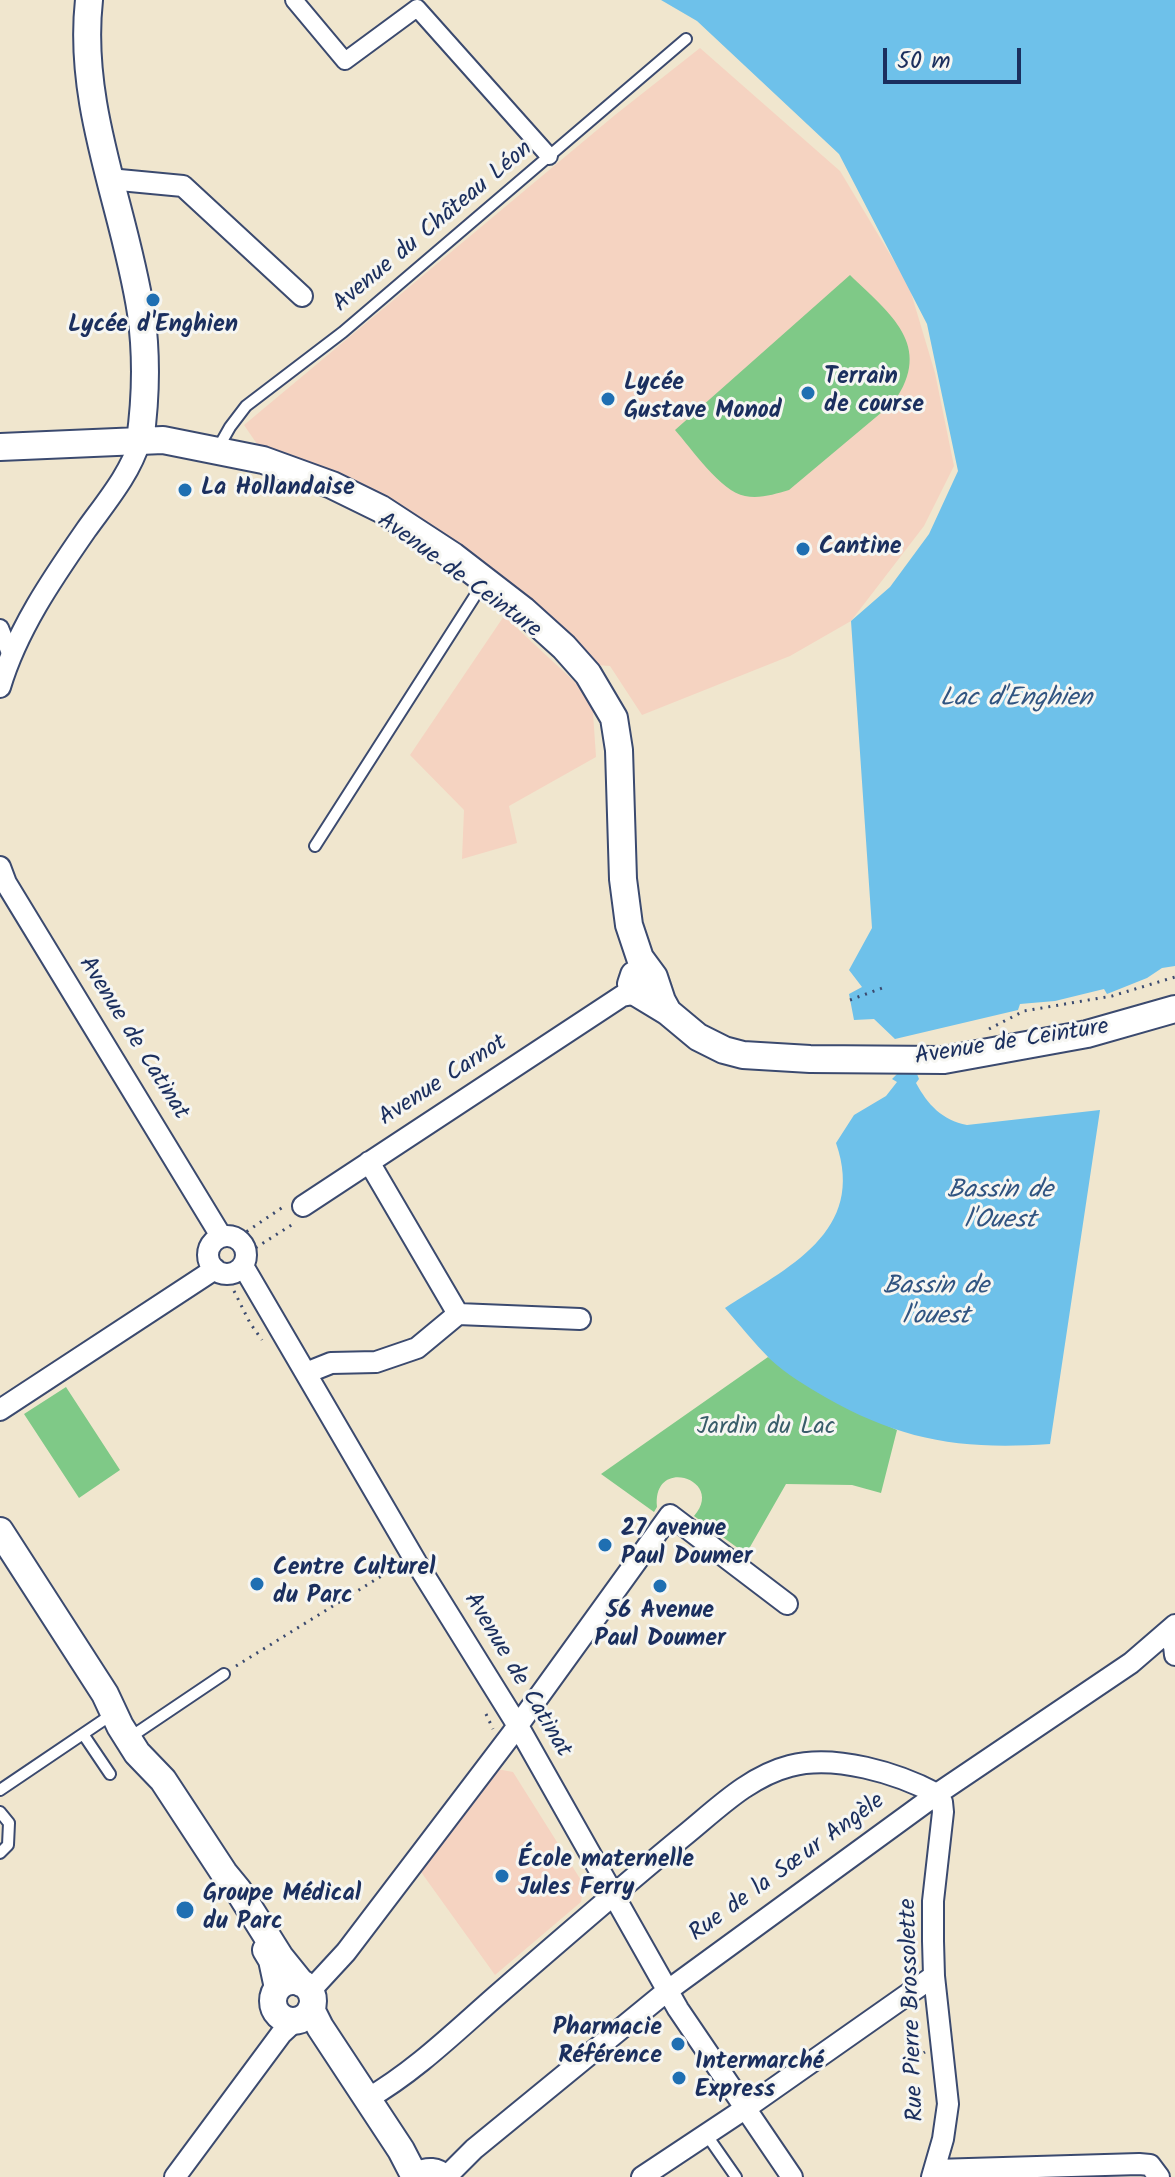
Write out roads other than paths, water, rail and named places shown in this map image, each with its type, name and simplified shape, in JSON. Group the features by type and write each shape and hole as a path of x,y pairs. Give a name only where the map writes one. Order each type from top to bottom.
{"street":[{"path":"0,687 10,653 67,557 127,472 140,441 146,382 141,314 92,96 87,40 89,0"},
{"path":"294,0 345,61 417,8 549,156"},
{"path":"109,179 183,186 302,296"},
{"name":"Avenue de Ceinture","path":"0,447 163,440 263,460 347,491 381,509 493,586 578,662 608,705 617,734 623,879 627,915 640,958 638,985"},
{"name":"Avenue de Ceinture","path":"216,452 302,482 382,519 516,615 570,665 591,692 606,721 611,744 617,899 638,985 706,1042 743,1055 919,1062 1087,1034 1175,1009"},
{"path":"0,628 10,653"},
{"name":"Avenue de Catinat","path":"0,867 6,883 237,1249 246,1271 412,1555 518,1726 667,1991 792,2177"},
{"name":"Avenue Carnot","path":"303,1206 638,985"},
{"path":"369,1162 458,1314"},
{"path":"210,1246 237,1249 227,1274 215,1269 209,1262 210,1246"},
{"path":"0,1410 215,1269"},
{"path":"306,1373 331,1363 376,1362 417,1348 458,1314 580,1319"},
{"path":"175,2177 281,2034 299,1999 346,1952 518,1726 670,1515 787,1604"},
{"path":"0,1531 7,1558 109,1704 116,1703 132,1737 238,1890 280,1957 299,1999 414,2175 431,2168 448,2176"},
{"path":"1171,1629 1175,1655"},
{"name":"Rue de la Sœur Angèle","path":"448,2176 474,2149 667,1991 937,1794 1131,1663 1171,1629"},
{"path":"367,2099 389,2087 437,2048 613,1895 763,1775 791,1765 817,1761 869,1769 914,1782 937,1794"},
{"name":"Rue Pierre Brossolette","path":"934,2174 948,2104 934,1976 933,1901 943,1812 937,1794"},
{"path":"642,2177 934,1976"},
{"path":"934,2174 1139,2164 1150,2165 1159,2177"}],"lane":[{"name":"Avenue du Château Léon","path":"216,452 246,406 343,332 686,39"},
{"path":"315,846 480,588"},
{"path":"132,1737 224,1674"},
{"path":"0,1790 83,1734 109,1704"},
{"path":"83,1734 110,1774"},
{"path":"0,1812 9,1823 8,1845 0,1853"},
{"path":"706,2134 736,2177"}],"water":[{"name":"Lac d'Enghien","path":"661,0 1175,0 1175,966 1162,968 1147,978 1107,994 1104,989 1055,1001 1020,1004 1018,1010 895,1039 874,1019 854,1020 849,994 862,987 849,970 872,928 851,621 890,587 929,534 958,471 927,324 839,154 697,21"},
{"name":"Bassin de l'Ouest","path":"897,1074 917,1074 919,1079 916,1083 931,1105 950,1119 967,1125 1100,1110 1050,1444 960,1443 907,1433 880,1424 825,1397 783,1370 725,1308 796,1262 831,1224 840,1201 843,1174 836,1143 854,1115 886,1096 897,1082 892,1079"}],"place":[{"name":"Lycée d'Enghien","path":"153,300"},
{"name":"Terrain de course","path":"808,393"},
{"name":"Lycée Gustave Monod","path":"608,399"},
{"name":"La Hollandaise","path":"185,490"},
{"name":"Cantine","path":"803,549"},
{"name":"27 avenue Paul Doumer","path":"605,1545"},
{"name":"Centre Culturel du Parc","path":"257,1584"},
{"name":"56 Avenue Paul Doumer","path":"660,1586"},
{"name":"École maternelle Jules Ferry","path":"502,1876"},
{"name":"Groupe Médical du Parc","path":"185,1910"},
{"name":"Pharmacie Référence","path":"678,2044"},
{"name":"Intermarché Express","path":"679,2078"}],"water label":[{"name":"Bassin de l'ouest","path":"936,1304"}],"park label":[{"name":"Jardin du Lac","path":"766,1429"}]}
